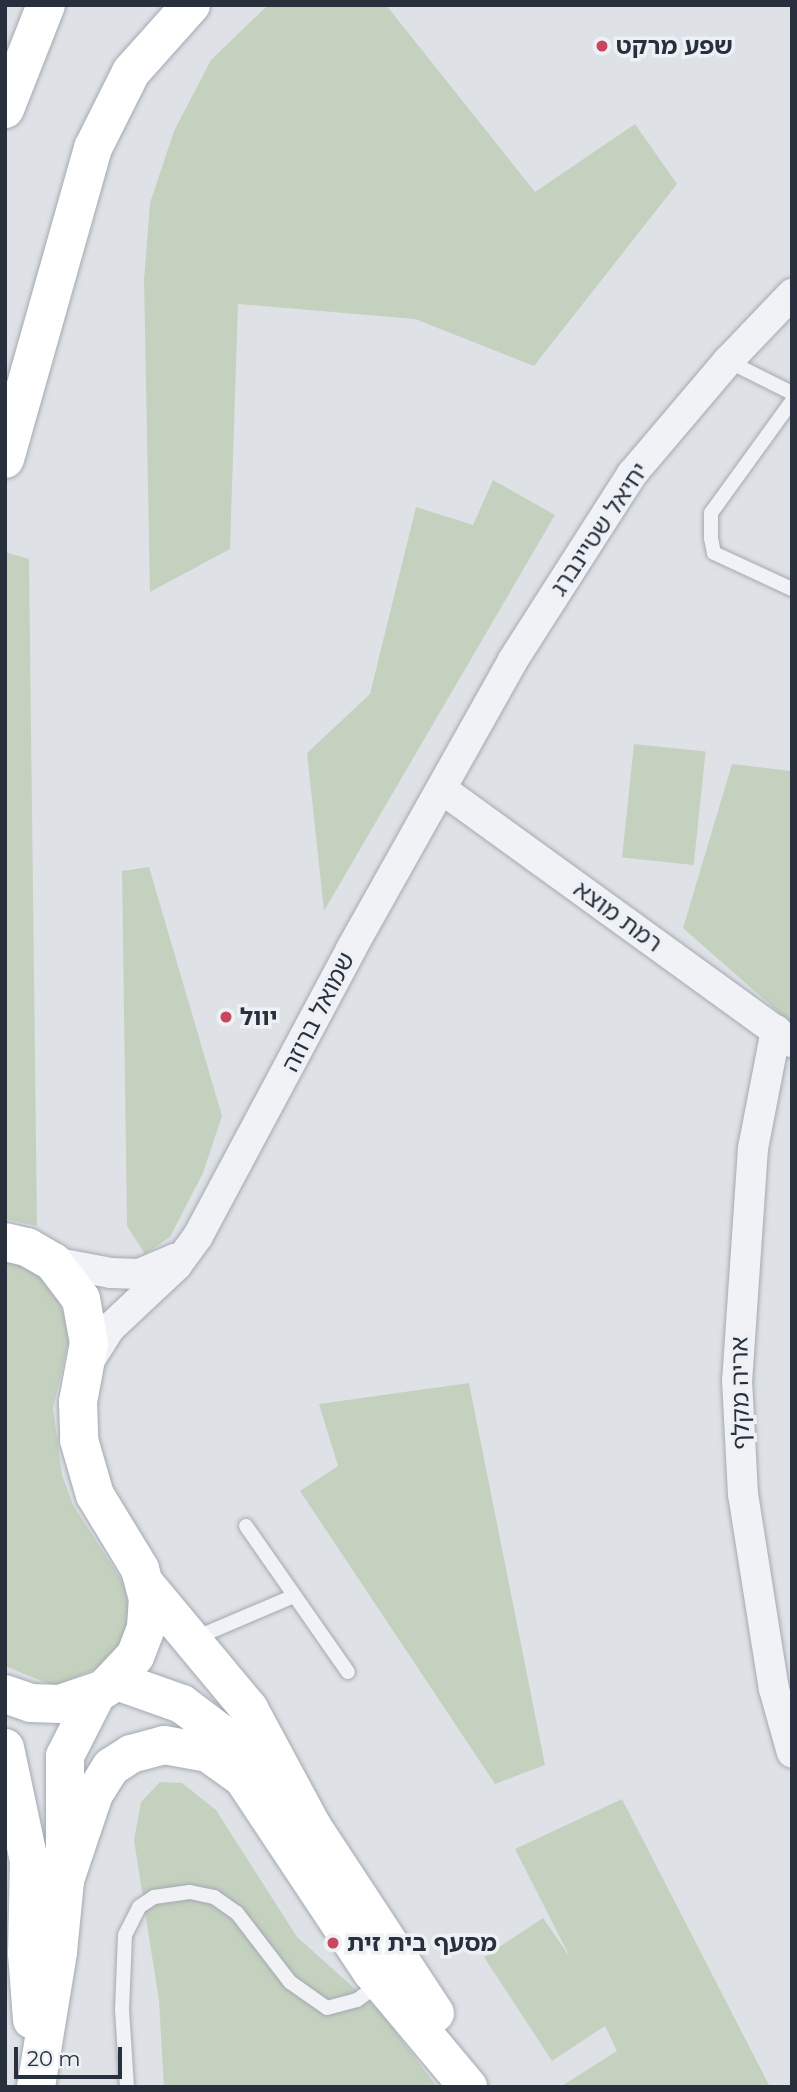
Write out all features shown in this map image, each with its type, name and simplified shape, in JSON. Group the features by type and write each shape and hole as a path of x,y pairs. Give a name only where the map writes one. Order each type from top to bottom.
{"main road":[{"path":"5,109 46,5"},
{"path":"5,459 93,148 131,72 191,5"},
{"path":"5,1242 27,1247 53,1262 74,1285 86,1313 89,1343 77,1421 88,1477 145,1584 249,1709 312,1826 391,1951 490,2087"},
{"path":"36,2086 58,1952 65,1880 65,1756 100,1691 127,1668 142,1642 148,1614 145,1584"},
{"path":"5,1694 45,1705 75,1702 117,1681 154,1690 188,1708 219,1731 248,1766 293,1848"},
{"path":"65,1880 103,1776 131,1754 164,1745 208,1753 243,1778 293,1848 380,1983 468,2087"},
{"path":"5,1748 29,1861 27,1953 36,2086"}],"street":[{"name":"יחיאל שטיינברג","path":"443,790 513,660 632,474 728,360 792,294"},
{"name":"רמת מוצא","path":"443,790 784,1036"},
{"name":"שמואל ברוזה","path":"83,1372 110,1328 177,1265 198,1236 351,949 443,790"},
{"name":"אריה מקלף","path":"784,1036 753,1148 737,1380 743,1494 774,1689 792,1753"},
{"name":"שמואל ברוזה","path":"53,1262 111,1273 139,1274 175,1259 198,1236"}],"lane":[{"path":"728,360 792,393"},
{"path":"792,401 711,513 710,538 714,553 792,589"},
{"path":"246,1525 348,1672"},
{"path":"192,1639 294,1596"},
{"path":"127,2087 122,2010 125,1935 139,1907 153,1897 190,1892 214,1897 237,1913 290,1982 327,2008 357,2000 380,1983"}],"green space":[{"path":"268,5 386,5 535,192 635,124 677,184 534,366 415,319 238,304 230,549 150,592 144,280 150,203 174,131 211,60"},
{"path":"493,480 555,515 324,911 307,753 370,694 416,507 473,525"},
{"path":"5,552 29,559 37,1226 5,1219"},
{"path":"634,744 706,752 694,865 622,857"},
{"path":"732,764 792,771 792,1024 683,928"},
{"path":"149,867 222,1116 203,1173 170,1237 145,1254 127,1226 122,871"},
{"path":"5,1259 38,1272 57,1296 67,1323 70,1336 53,1408 62,1475 73,1505 124,1584 129,1611 126,1637 105,1665 54,1686 5,1666"},
{"path":"469,1383 545,1765 495,1784 300,1491 338,1466 319,1404"},
{"path":"160,1782 182,1783 216,1810 297,1937 380,2011 437,2087 164,2087 159,2001 134,1840 141,1802"},
{"path":"622,1799 770,2087 560,2087 617,2051 605,2026 552,2061 484,1957 543,1918 570,1957 515,1849"}],"place":[{"name":"שפע מרקט","path":"602,46"},
{"name":"יוול","path":"226,1017"},
{"name":"מסעף בית זית","path":"333,1943"}]}
